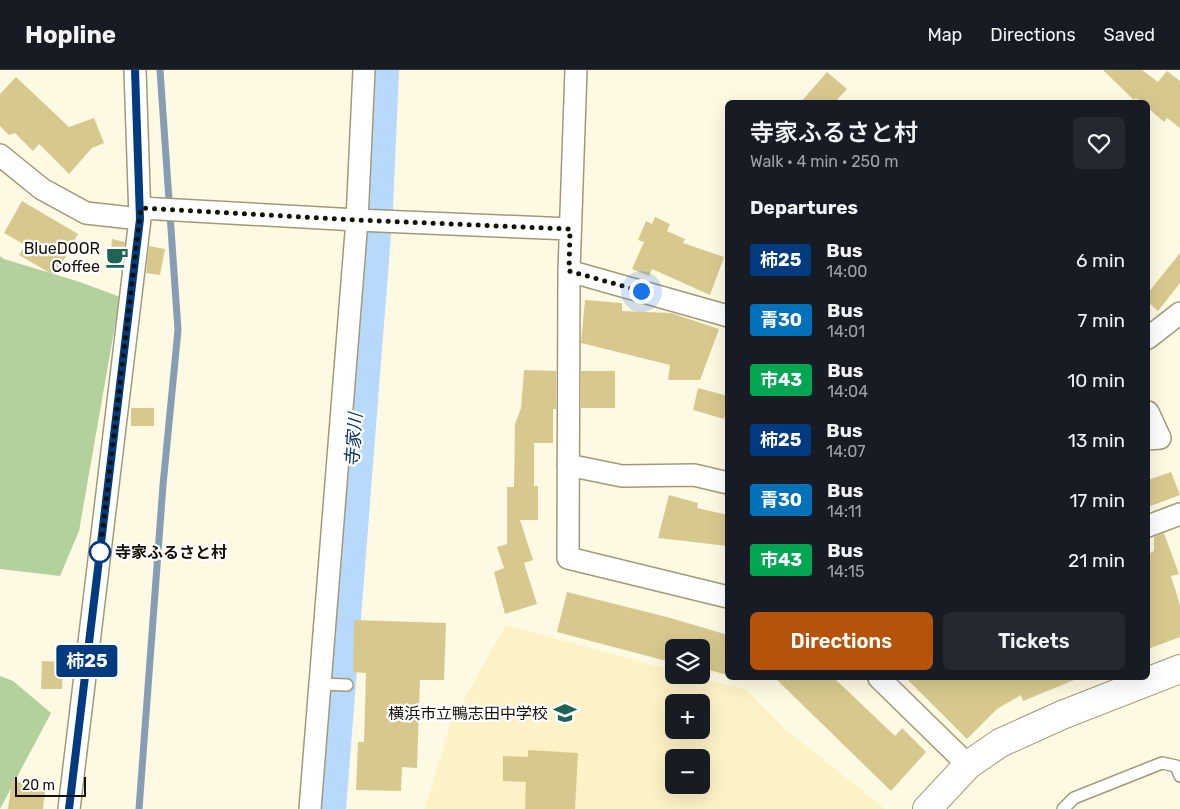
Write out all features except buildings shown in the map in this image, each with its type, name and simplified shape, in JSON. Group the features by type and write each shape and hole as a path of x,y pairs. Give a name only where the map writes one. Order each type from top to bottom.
{"street":[{"path":"69,809 141,213 135,70"},
{"path":"310,809 334,684 364,70"},
{"path":"576,70 569,271 568,558 725,596"},
{"path":"0,155 42,189 86,213 357,220 570,229"},
{"path":"569,271 725,315"},
{"path":"1150,336 1180,313"},
{"path":"1150,416 1160,438 1150,439"},
{"path":"568,465 622,476 694,475 725,482"},
{"path":"1150,526 1178,521"},
{"path":"927,809 968,765 1000,743 1062,715 1180,669"},
{"path":"881,680 968,765"}],"lane":[{"path":"1063,809 1074,798 1162,763 1176,766 1180,776"}],"shaded area":[{"name":"横浜市立鴨志田中学校","path":"506,625 665,669 665,684 710,684 710,680 747,690 785,729 885,809 425,809 451,723"}],"green space":[{"path":"0,256 4,259 80,282 120,297 79,531 60,576 0,569"},
{"path":"0,676 13,681 51,713 0,809"}],"waterway":[{"path":"139,809 163,485 178,330 160,70"},
{"name":"寺家川","path":"325,809 372,208 378,70"}],"bus line":[{"name":"柿25","path":"69,809 141,208 135,70"}],"place":[{"name":"BlueDOOR Coffee","path":"117,257"},
{"name":"寺家ふるさと村","path":"100,552"},
{"name":"横浜市立鴨志田中学校","path":"565,713"}],"route":[{"path":"100,552 141,208 570,229 569,271 641,291"}]}
